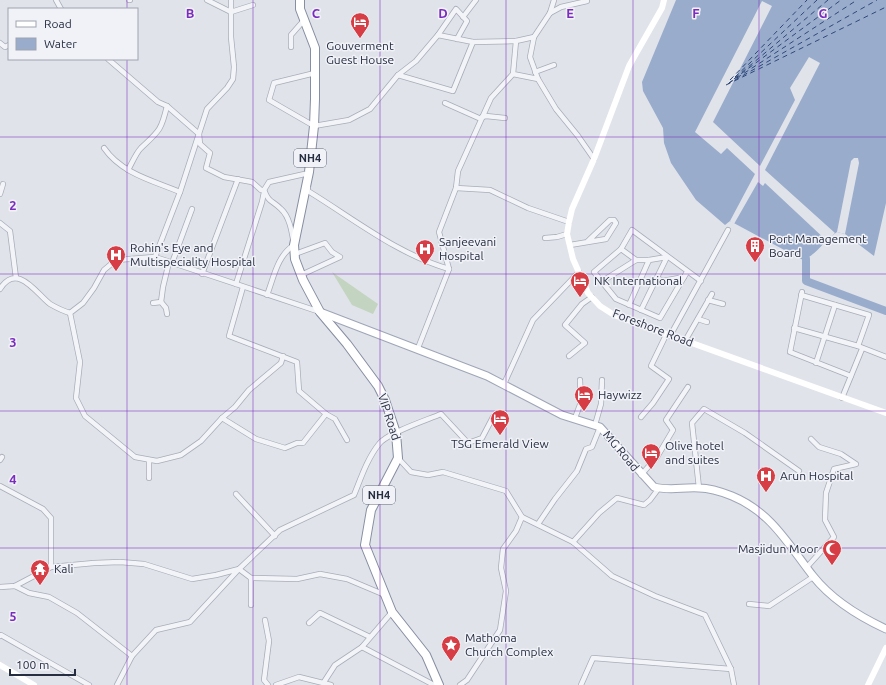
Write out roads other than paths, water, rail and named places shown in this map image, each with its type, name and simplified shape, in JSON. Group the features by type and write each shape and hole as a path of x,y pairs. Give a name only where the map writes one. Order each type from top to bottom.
{"highway":[{"name":"NH4","path":"300,0 315,48 314,126 308,172 294,245 301,275 320,312"},
{"name":"VIP Road","path":"320,312 347,344 378,386 385,400 396,433 398,458 371,510 365,545 392,612 426,655 439,685"}],"main road":[{"name":"Foreshore Road","path":"664,0 662,8 629,66 594,159 572,209 567,234 579,272 588,293 600,306 614,315 886,413"},
{"name":"MG Road","path":"320,312 418,348 504,384 562,414 598,426 641,475 654,487 659,488"},
{"path":"659,488 666,490 700,488 733,496 772,522 813,576 832,596 853,612 886,629"},
{"path":"868,685 886,648"},
{"path":"0,665 34,685"}],"street":[{"path":"207,0 231,12 253,5"},
{"path":"156,257 180,192 207,109 227,88 232,79 234,67 231,37 231,0"},
{"path":"463,17 476,0"},
{"path":"554,0 550,13 534,37 530,57 538,79 556,109 594,159"},
{"path":"550,13 561,7 587,1"},
{"path":"315,73 274,83 269,100 314,126 349,120 370,109 398,75 416,61 438,35 456,9 467,21 457,39"},
{"path":"291,47 290,34 305,19"},
{"path":"438,35 473,42 516,42 534,37"},
{"path":"398,75 453,91 473,42"},
{"path":"418,348 449,269 439,232 456,188 458,172 491,98 513,74 516,42"},
{"path":"109,60 158,102 167,106 199,134 200,144 210,153 206,168 224,177 238,178 252,182 261,190 264,190 268,200 282,209 290,226 294,245 285,251 278,263 267,295"},
{"path":"535,72 554,65"},
{"path":"513,74 538,79"},
{"path":"445,103 482,118 486,116 505,118"},
{"path":"128,170 141,148 156,135 162,124 167,106"},
{"path":"104,148 128,170 142,178 180,192"},
{"path":"236,284 262,202 264,190 269,182 308,172 308,191 400,250 430,264 449,269"},
{"path":"202,274 238,178"},
{"path":"0,194 3,184"},
{"path":"456,188 490,190 528,208 569,222"},
{"path":"167,314 166,308 161,302 163,287 170,262 192,209"},
{"path":"570,246 606,239 616,223 614,220 610,220 587,242"},
{"path":"0,222 10,231 16,278"},
{"path":"687,272 660,318 616,299 594,272 621,248 632,230 687,272 701,280"},
{"path":"640,417 653,403 669,379 651,366 728,230"},
{"path":"545,238 567,234"},
{"path":"295,254 325,243 332,252 340,257 301,275"},
{"path":"621,248 636,260"},
{"path":"70,313 86,298 104,270 116,260 156,257 202,274 320,312"},
{"path":"601,282 636,260 649,260 667,257"},
{"path":"641,310 667,257"},
{"path":"629,305 649,260"},
{"path":"504,384 533,320 579,272"},
{"path":"657,278 663,281 684,277"},
{"path":"0,289 3,284 16,278 24,280 49,303 60,310 70,313"},
{"path":"243,287 229,336 297,362 299,391 326,414 335,419 347,440"},
{"path":"685,341 712,294"},
{"path":"842,398 851,376 869,315 801,294 790,352 851,376"},
{"path":"570,356 585,343 565,325 582,304 592,297"},
{"path":"708,300 723,304"},
{"path":"153,303 161,302"},
{"path":"816,363 835,305"},
{"path":"70,313 80,362 76,398 85,416 134,457 157,461 181,455 201,441 222,418 236,407 249,390 281,363 283,356"},
{"path":"698,319 707,322"},
{"path":"794,328 860,347 886,357"},
{"path":"575,418 581,402 580,380"},
{"path":"538,524 569,480 577,472 586,449 592,447 598,426 602,380"},
{"path":"641,475 657,457 673,430 666,420 688,387"},
{"path":"700,488 692,423 704,409 745,433 799,471"},
{"path":"222,418 256,440 285,448 297,443 303,443 326,414"},
{"path":"117,685 132,656 156,630 190,622 239,569 280,530 354,495 371,456 380,443 396,433 441,414 468,443 482,438 493,417"},
{"path":"807,567 834,537 825,520 826,493 834,469 856,464 842,454 819,447 811,439"},
{"path":"398,458 411,472 428,475 443,472 506,490 522,517 573,542 612,576 655,596 705,615 730,669 734,685"},
{"path":"149,460 149,478"},
{"path":"0,486 43,509 51,518 51,567"},
{"path":"573,542 599,513 617,498 644,505 659,488"},
{"path":"236,494 275,536"},
{"path":"460,685 467,680 500,630 506,590 501,568 503,549 516,531 522,517"},
{"path":"0,587 15,586 51,567 113,562 144,564 192,579 239,569"},
{"path":"239,569 251,578 297,579 320,574 347,579 385,595"},
{"path":"749,604 769,606 813,576"},
{"path":"251,578 251,605"},
{"path":"15,586 29,593 49,597 63,605 132,656"},
{"path":"324,682 335,665 362,647 392,612"},
{"path":"309,623 320,613 370,638"},
{"path":"265,620 269,641 264,680 268,685"},
{"path":"0,636 1,635 89,685"},
{"path":"362,647 434,685"},
{"path":"581,685 593,658 730,669"},
{"path":"276,685 299,677 324,682 331,685"}],"water":[{"path":"676,0 886,0 886,203 874,256 845,234 837,232 832,235 817,251 803,260 730,221 725,225 696,200 671,163 664,143 663,128 643,91 642,82"}],"waterway":[{"path":"806,259 806,281 886,311"}],"place":[{"name":"Gouverment Guest House","path":"360,39"},
{"name":"Port Management Board","path":"755,263"},
{"name":"Sanjeevani Hospital","path":"425,266"},
{"name":"Rohin's Eye and Multispeciality Hospital","path":"116,272"},
{"name":"NK International","path":"580,298"},
{"name":"Haywizz","path":"584,412"},
{"name":"TSG Emerald View","path":"500,436"},
{"name":"Olive hotel and suites","path":"651,470"},
{"name":"Arun Hospital","path":"766,493"},
{"name":"Masjidun Moor","path":"832,566"},
{"name":"Kali","path":"40,586"},
{"name":"Mathoma Church Complex","path":"451,662"}]}
